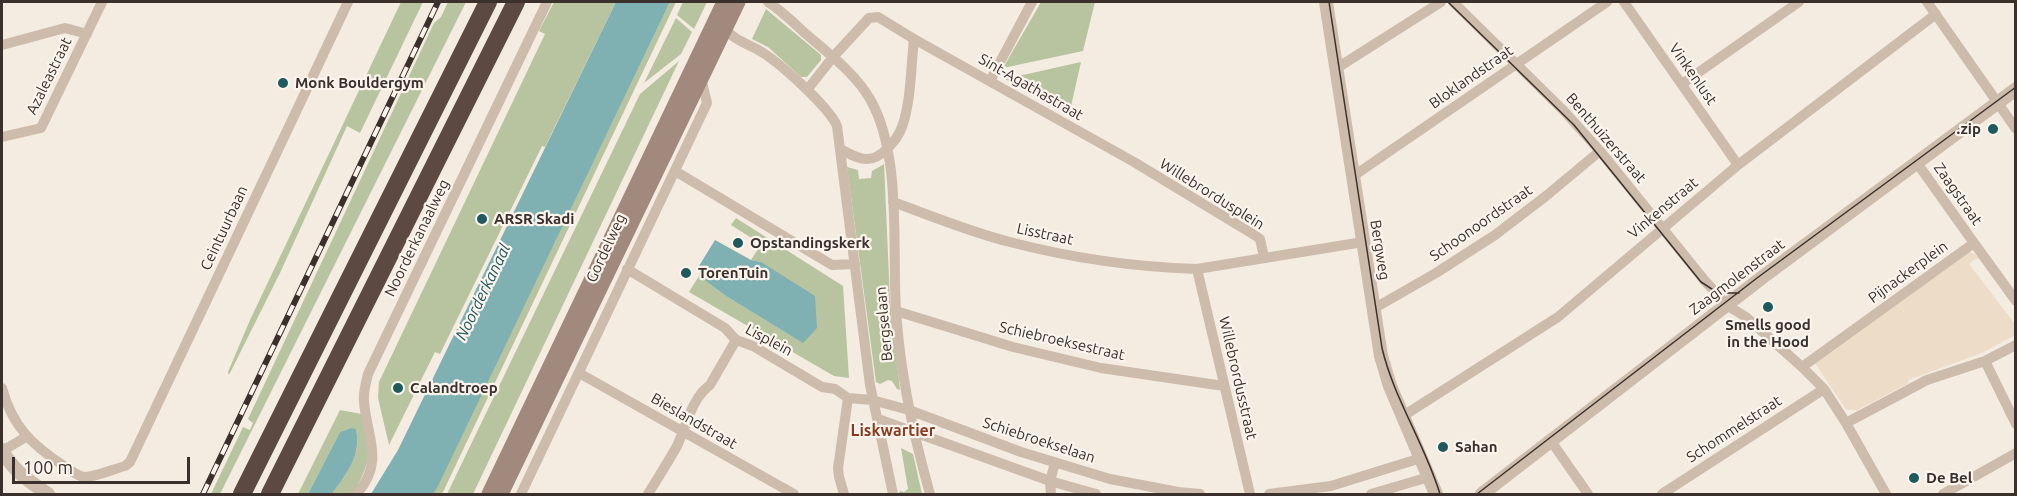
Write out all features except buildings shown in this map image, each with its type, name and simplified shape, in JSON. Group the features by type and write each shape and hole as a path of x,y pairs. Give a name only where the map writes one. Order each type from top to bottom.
{"highway":[{"path":"242,495 488,2"},
{"path":"270,495 516,2"}],"main road":[{"name":"Gordelweg","path":"501,495 738,2"},
{"name":"Gordelweg","path":"489,495 721,7"}],"street":[{"name":"Azaleastraat","path":"2,137 41,128 102,2"},
{"name":"Ceintuurbaan","path":"26,437 48,456 83,477 125,466 136,453 348,2"},
{"name":"Noorderkanaalweg","path":"357,495 373,466 374,450 364,401 364,388 368,374 547,2"},
{"name":"Bergselaan","path":"768,2 850,72 871,100 884,130 893,202 896,311 913,432 930,495"},
{"path":"990,81 1032,2"},
{"name":"Bergweg","path":"1326,2 1381,356 1390,386 1436,495"},
{"path":"1336,68 1441,2"},
{"name":"Benthuizerstraat","path":"1453,2 1517,64 1600,151 1727,305 1746,317 1824,389 1846,423 1886,495"},
{"name":"Bloklandstraat","path":"1352,177 1607,2"},
{"name":"Vinkenlust","path":"1624,2 1738,165"},
{"path":"1682,84 1799,2"},
{"path":"1927,2 2016,129"},
{"path":"721,7 721,22 725,30"},
{"name":"Vinkenstraat","path":"1403,416 1558,317 1738,165 1936,14"},
{"path":"807,90 832,57 865,21 873,16 914,39 902,126 888,148 878,156 867,160 840,149"},
{"path":"2,45 64,28 87,33"},
{"name":"Bergselaan","path":"725,30 767,56 807,90 834,120 840,149 872,400 893,495"},
{"name":"Sint-Agathastraat","path":"914,39 1134,162"},
{"name":"Gordelweg","path":"521,495 708,103 701,78"},
{"name":"Zaagmolenstraat","path":"1482,495 1727,305 2016,89"},
{"name":"Schoonoordstraat","path":"1372,309 1436,273 1495,234 1546,196 1600,151"},
{"name":"Willebrordusplein","path":"1134,162 1256,236 1260,239 1264,257"},
{"name":"Zaagstraat","path":"1917,163 1974,243"},
{"path":"675,171 832,265 855,264"},
{"name":"Lisstraat","path":"893,202 967,229 1043,250 1096,260 1197,269"},
{"path":"1197,269 1363,242"},
{"path":"1974,243 2016,301"},
{"name":"Pijnackerplein","path":"1802,367 1974,243"},
{"name":"Lisplein","path":"627,269 725,328 736,340 753,346 822,387 835,388 848,398 872,400"},
{"name":"Willebrordusstraat","path":"1197,269 1250,495"},
{"name":"Schiebroeksestraat","path":"896,311 1013,347 1101,368 1224,386"},
{"path":"648,495 678,443 704,390 710,385 736,340"},
{"path":"1846,423 1927,380 1984,362 2016,345"},
{"path":"1984,362 2016,424"},
{"name":"Bieslandstraat","path":"579,373 794,495"},
{"path":"2,388 9,411 26,437 2,451 25,478 48,495"},
{"name":"Schommelstraat","path":"1662,495 1824,389"},
{"path":"844,495 838,468 848,398"},
{"name":"Schiebroekselaan","path":"872,400 909,410 1055,463 1121,481 1200,495"},
{"path":"878,419 1050,481 1096,495"},
{"path":"1551,441 1588,495"},
{"path":"1943,495 2016,453"},
{"path":"1269,495 1331,486 1421,458"},
{"path":"1051,495 1050,481 1055,463"},
{"path":"1371,495 1429,477"}],"green space":[{"path":"401,2 423,2 360,133 347,126 280,273 229,375 228,372 250,320"},
{"path":"448,2 466,2 220,494 211,494 243,427 250,430 253,423 248,419 434,23 441,17"},
{"name":"ARSR Skadi","path":"554,2 616,2 440,354 435,352 389,445 378,398 379,382 545,34 539,31"},
{"path":"670,2 676,2 443,492 433,494"},
{"path":"683,2 707,2 694,29 677,15"},
{"path":"1041,2 1095,2 1083,51 1003,68"},
{"path":"766,9 821,55 821,60 807,77 801,77 768,47 752,39"},
{"path":"676,18 692,32 681,54 644,83"},
{"path":"679,61 473,494 447,494 640,94"},
{"path":"1081,62 1069,115 1005,79"},
{"path":"884,164 890,300 900,390 892,381 888,380 880,384 876,382 847,167 858,170 859,179 871,178 872,171"},
{"path":"736,218 843,286 849,378 834,376 689,292 699,276 726,296 802,342 761,262 751,260 761,244 731,225"},
{"path":"340,410 362,414 367,439 367,463 353,494 332,494 355,456 356,430 351,428 340,432 308,494 298,494"},
{"path":"901,448 913,454 922,494 898,494 908,489"}],"shaded area":[{"path":"1970,252 1979,259 1969,264 2015,324 2015,335 1982,353 1908,380 1909,383 1857,410 1845,408 1815,363"}],"water":[{"name":"Noorderkanaal","path":"616,2 670,2 437,488 433,494 371,494 398,450"},
{"path":"715,240 751,260 761,262 815,296 817,328 803,343 726,296 699,276 699,266"},
{"path":"351,428 356,429 357,439 352,464 332,494 308,494 340,432"}],"tram line":[{"path":"1329,2 1382,348 1394,385 1434,475 1440,494"},
{"path":"1448,2 1574,125 1701,282 1718,293 1739,293"},
{"path":"1477,494 1757,278 2016,87"}],"railway":[{"path":"203,494 438,2"}],"place":[{"name":"Monk Bouldergym","path":"283,83"},
{"name":".zip","path":"1993,129"},
{"name":"ARSR Skadi","path":"482,219"},
{"name":"Opstandingskerk","path":"738,243"},
{"name":"TorenTuin","path":"686,273"},
{"name":"Smells good in the Hood","path":"1768,307"},
{"name":"Calandtroep","path":"398,388"},
{"name":"Sahan","path":"1443,447"},
{"name":"De Bel","path":"1914,478"}],"district":[{"name":"Liskwartier","path":"893,431"}]}
